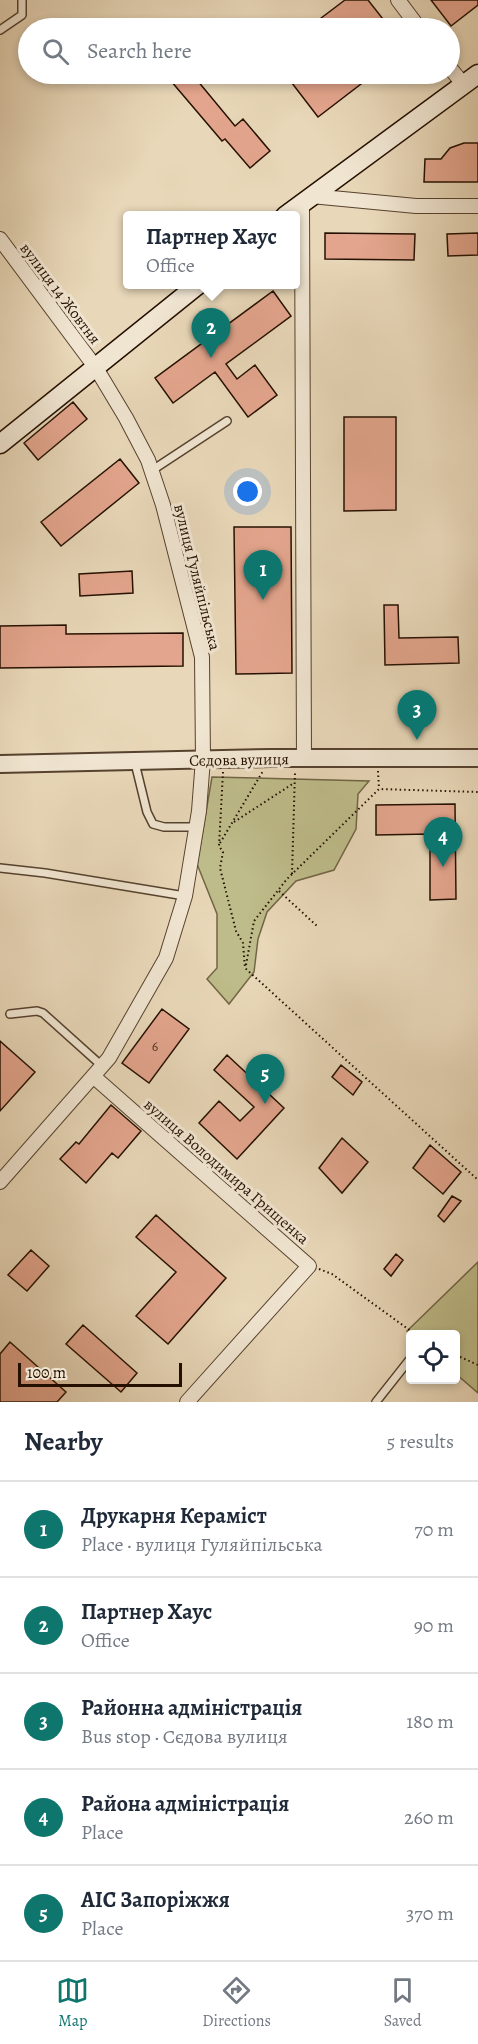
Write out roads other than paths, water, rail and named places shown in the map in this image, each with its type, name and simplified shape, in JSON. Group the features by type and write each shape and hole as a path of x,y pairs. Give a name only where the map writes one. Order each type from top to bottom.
{"main road":[{"path":"292,211 471,79"},
{"path":"0,444 194,289"}],"street":[{"path":"398,0 412,18"},
{"path":"300,758 306,200 416,206 478,206"},
{"name":"вулиця 14 Жовтня","path":"0,239 96,368"},
{"name":"вулиця Гуляйпільська","path":"0,1182 109,1058 166,958 185,896 200,811 204,759 202,657 163,505 151,471 126,418 96,368"},
{"name":"Сєдова вулиця","path":"0,764 271,758 478,758"},
{"name":"вулиця Володимира Грищенка","path":"98,1071 309,1266 187,1402"}],"lane":[{"path":"0,30 22,15 22,0"},
{"path":"151,471 228,421"},
{"path":"135,761 147,812 153,824 164,827 196,827"},
{"path":"0,868 185,896"},
{"path":"10,1014 37,1011 44,1013 98,1071"},
{"path":"376,1402 406,1365"}],"place":[{"name":"Партнер Хаус","path":"211,358"},
{"name":"Друкарня Кераміст","path":"263,600"},
{"name":"Районна адміністрація","path":"417,740"},
{"name":"Района адміністрація","path":"443,867"},
{"name":"АІС Запоріжжя","path":"265,1104"}]}
